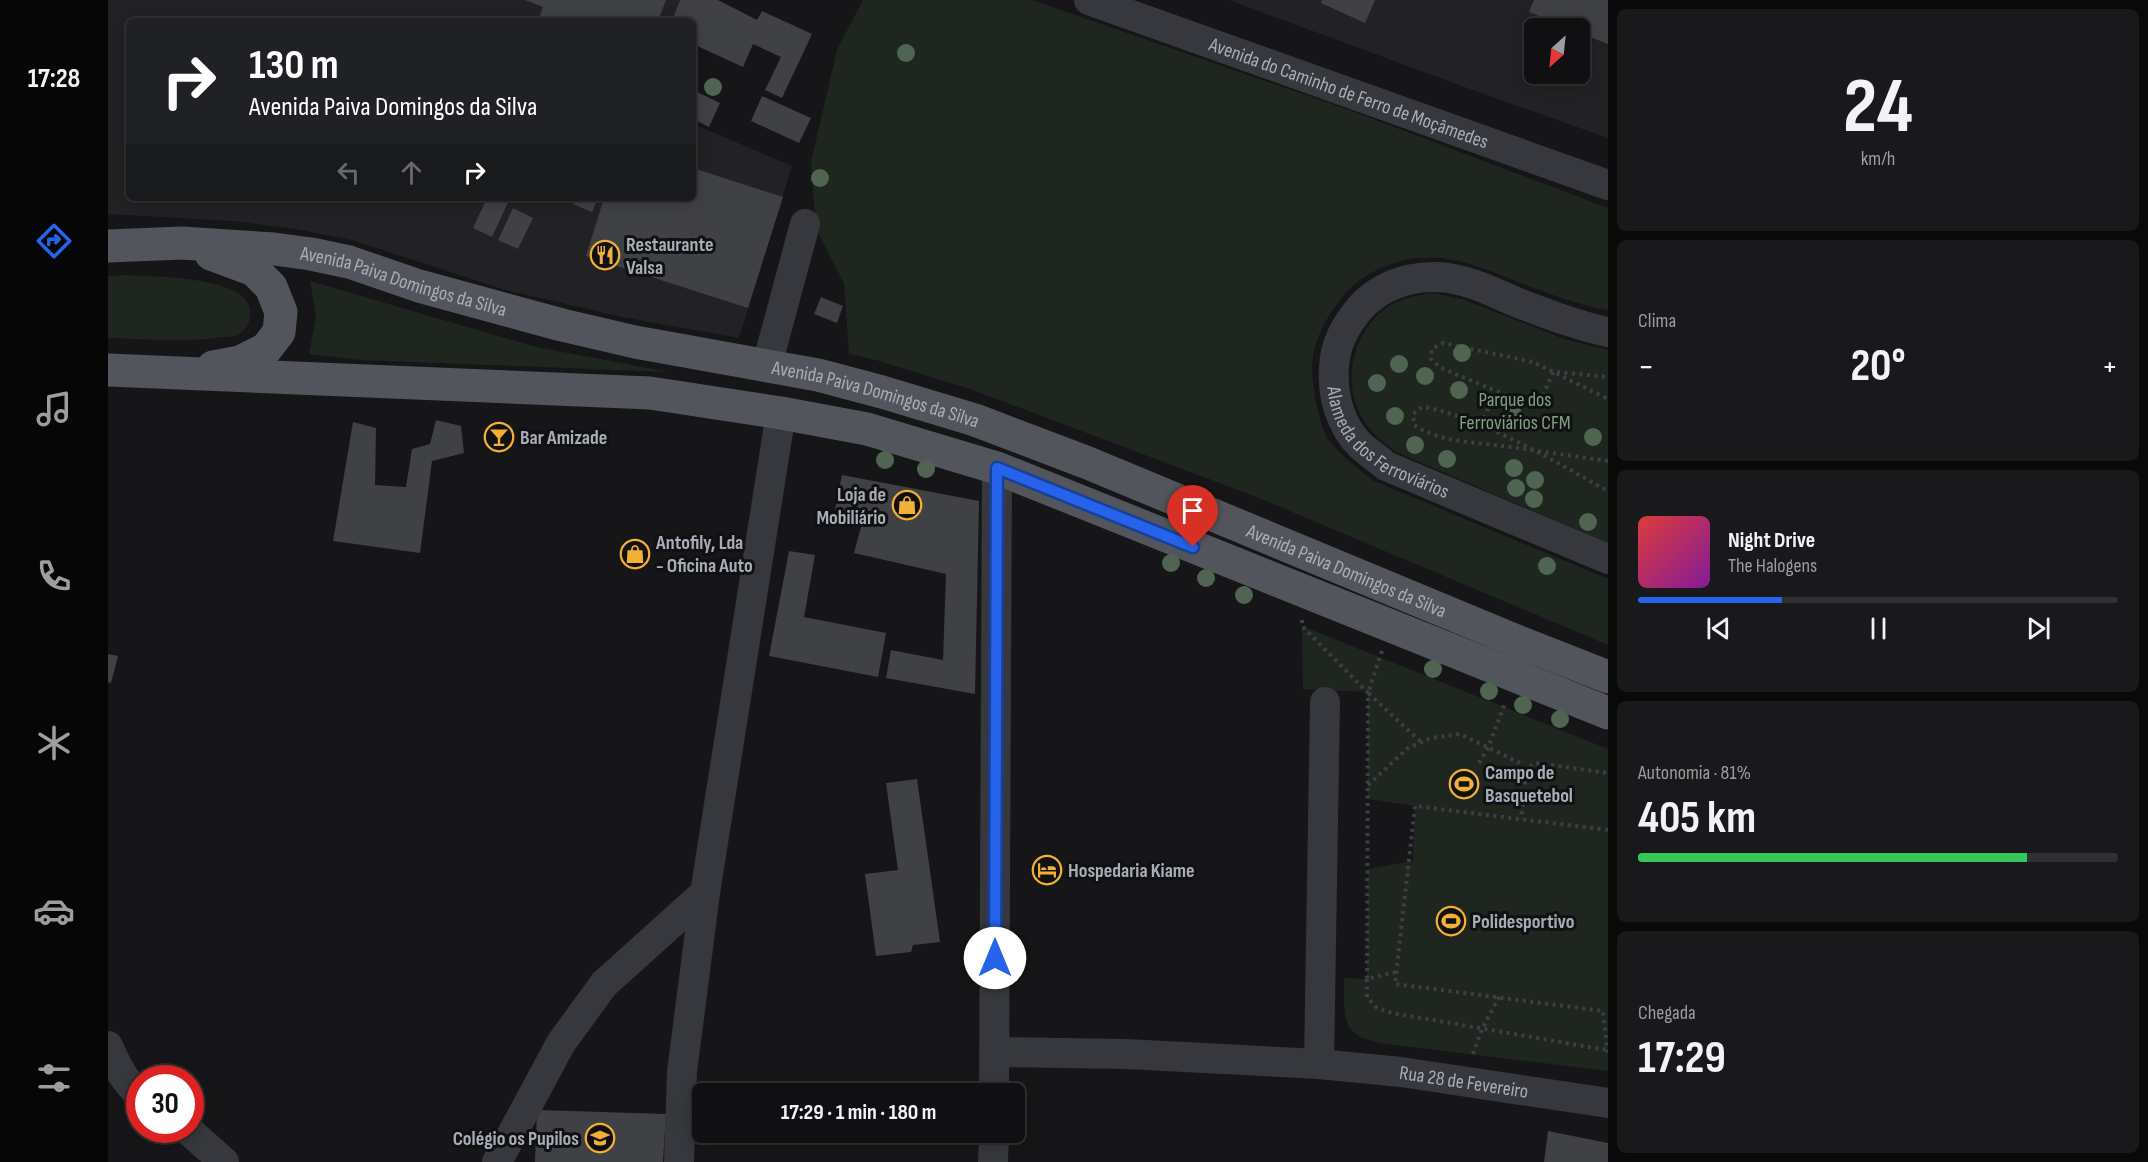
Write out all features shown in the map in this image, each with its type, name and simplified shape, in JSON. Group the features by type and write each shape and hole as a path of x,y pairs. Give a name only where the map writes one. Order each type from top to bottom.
{"main road":[{"name":"Avenida Paiva Domingos da Silva","path":"108,246 182,243 274,249 349,262 419,286 562,325 635,342 818,375 882,392 975,420 1088,463 1608,677"},
{"path":"180,374 240,362 266,349 279,332 281,312 271,287 254,270 182,243"},
{"name":"Avenida Paiva Domingos da Silva","path":"108,370 650,393 867,429 997,468 1608,713"}],"street":[{"name":"Avenida do Caminho de Ferro de Moçâmedes","path":"1089,0 1608,184"},
{"path":"767,365 805,224"},
{"name":"Alameda dos Ferroviários","path":"1608,333 1535,309 1467,282 1433,276 1400,281 1371,296 1348,321 1335,352 1332,385 1341,417 1360,445 1386,466 1608,560"},
{"path":"679,1162 682,1072 705,893 781,413"},
{"path":"994,1083 997,468"},
{"path":"1319,1064 1325,702"},
{"path":"497,1162 561,1043 604,984 705,893"},
{"path":"108,1046 116,1066 126,1080"},
{"name":"Rua 28 de Fevereiro","path":"995,1052 1126,1054 1319,1064 1401,1072 1608,1103"},
{"path":"203,1143 224,1162"},
{"path":"993,1162 994,1143"}],"path":[{"path":"1553,372 1542,398 1535,404 1523,402 1441,368 1431,359 1432,349 1443,343 1533,362 1608,399"},
{"path":"1553,372 1608,377"},
{"path":"1481,425 1496,391"},
{"path":"1608,460 1536,450 1442,437 1424,432 1414,425 1413,414 1422,407 1437,408 1481,425 1536,450 1608,491"},
{"path":"1385,642 1368,693 1421,742"},
{"path":"1479,763 1488,747 1506,701"},
{"path":"1396,972 1367,979 1368,786 1408,748 1431,738 1460,734 1518,762 1526,775 1521,819"},
{"path":"1523,770 1536,763 1608,773"},
{"path":"1608,830 1414,806 1395,984 1603,1011 1608,1056"},
{"path":"1367,979 1367,997 1377,1008 1392,1013 1608,1050"},
{"path":"1473,1054 1482,1029 1499,997"}],"shaded area":[{"path":"108,0 680,0 673,18 126,18 126,201 696,201 696,125 792,166 739,338 622,317 502,289 352,240 295,229 233,221 108,214"},
{"path":"1229,0 1608,0 1608,138 1489,96"}],"green space":[{"path":"863,0 1032,0 1352,111 1608,208 1608,310 1564,299 1469,264 1435,258 1400,261 1365,277 1342,297 1321,330 1312,367 1317,406 1326,436 1340,453 1374,481 1608,579 1608,645 1259,498 970,389 849,354 844,283 816,229 811,162 837,50"},
{"path":"108,276 180,278 222,286 238,293 248,304 249,323 242,332 230,337 195,340 108,338"},
{"path":"310,281 536,347 669,372 360,360 309,354 316,318"},
{"name":"Parque dos Ferroviários CFM","path":"1432,293 1462,299 1564,339 1608,350 1608,543 1396,452 1376,436 1364,422 1354,400 1352,382 1357,347 1375,318 1388,307 1404,299"},
{"path":"1302,626 1608,749 1608,1071 1379,1043 1361,1037 1351,1029 1345,1016 1344,978 1367,979 1368,869 1413,861 1415,806 1368,799 1368,692 1303,689"}],"building":[{"path":"525,0 666,0 659,18 539,18 543,7"},
{"path":"680,0 718,0 757,20 762,11 812,34 782,98 765,90 781,57 753,44 743,67 696,45 696,18 673,18"},
{"path":"1322,0 1375,0 1365,23 1321,3"},
{"path":"1534,0 1608,0 1608,44 1590,37 1590,18 1544,18 1529,12"},
{"path":"696,91 720,103 709,127 696,120"},
{"path":"762,96 811,118 799,143 751,121"},
{"path":"696,169 783,197 748,308 586,256 603,201 696,201"},
{"path":"486,201 509,201 492,237 473,228"},
{"path":"574,201 597,201 592,212 573,204"},
{"path":"513,208 533,218 518,249 498,240"},
{"path":"821,297 843,306 837,323 814,314"},
{"path":"436,420 461,426 464,453 432,461 420,553 333,541 353,422 376,428 375,485 406,487 412,449 430,444"},
{"path":"842,475 979,501 975,694 886,678 891,650 943,660 946,574 854,553 864,516 835,510"},
{"path":"789,551 815,555 804,617 886,633 878,677 769,656"},
{"path":"108,654 118,656 111,683 108,682"},
{"path":"917,779 940,942 913,945 911,952 876,956 865,874 898,870 886,783"},
{"name":"Colégio os Pupilos","path":"537,1110 666,1114 663,1162 535,1162"},
{"path":"1548,1131 1608,1143 1608,1162 1544,1162"}],"place":[{"name":"Restaurante Valsa","path":"605,255"},
{"name":"Bar Amizade","path":"499,437"},
{"name":"Loja de Mobiliário","path":"907,505"},
{"name":"Antofily, Lda - Oficina Auto","path":"635,554"},
{"name":"Campo de Basquetebol","path":"1464,784"},
{"name":"Hospedaria Kiame","path":"1047,870"},
{"name":"Polidesportivo","path":"1451,921"},
{"name":"Colégio os Pupilos","path":"600,1138"}],"route":[{"path":"995,958 997,468 1193,547"}]}
